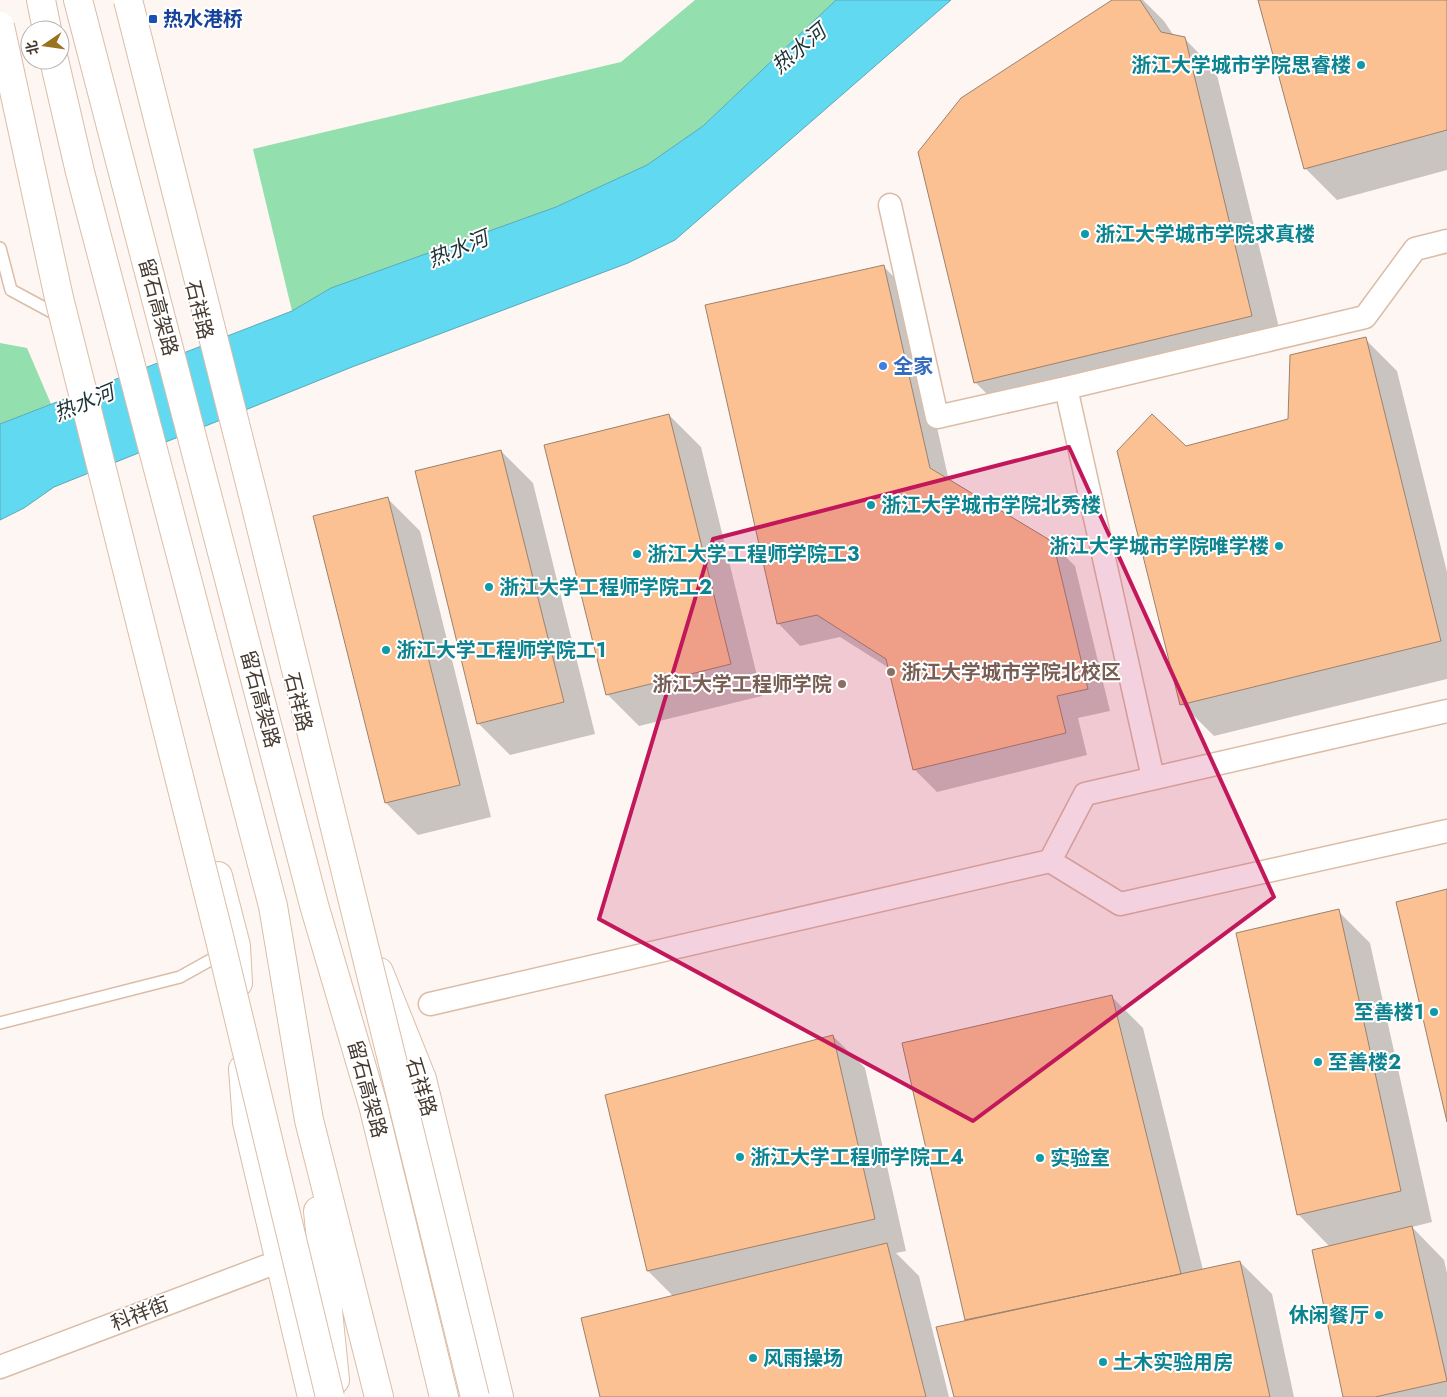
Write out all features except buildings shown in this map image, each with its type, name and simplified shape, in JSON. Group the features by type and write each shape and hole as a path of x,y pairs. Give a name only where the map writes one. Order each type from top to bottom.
{"main road":[{"path":"40,0 45,20"},
{"name":"留石高架路","path":"78,0 314,904 373,1105 444,1397"},
{"name":"石祥路","path":"120,0 343,880 422,1079 499,1397"},
{"name":"留石高架路","path":"128,0 257,511 475,1397"},
{"path":"0,26 59,298 219,936 330,1397"},
{"path":"0,40 77,326 236,946 247,1122 312,1397"},
{"name":"留石高架路","path":"56,70 80,172 273,906 309,1120 379,1397"},
{"path":"373,1105 433,1271 465,1397"},
{"path":"309,1120 337,1397"}],"street":[{"path":"890,205 937,416 1066,388 1365,317 1415,248 1447,241"},
{"path":"1066,388 1153,778"},
{"path":"1050,861 1086,794 1447,711"},
{"path":"430,1004 1050,861 1120,904 1447,831"},
{"name":"科祥街","path":"0,1367 280,1261"}],"lane":[{"path":"0,248 11,290 77,326"},
{"path":"0,1022 180,977 236,946"}],"highlighted area":[{"path":"1069,447 1274,897 973,1121 599,919 713,539"}],"green space":[{"path":"695,0 836,0 703,126 647,165 556,207 331,288 292,311 253,149 621,62"},
{"path":"0,343 27,348 51,404 0,424"}],"water":[{"name":"热水河","path":"836,0 951,0 675,240 628,263 352,367 54,487 24,508 0,520 0,424 292,311 331,288 556,207 647,165 703,126"}],"place":[{"name":"热水港桥","path":"153,19"},
{"name":"浙江大学城市学院思睿楼","path":"1361,65"},
{"name":"浙江大学城市学院求真楼","path":"1085,234"},
{"name":"全家","path":"883,366"},
{"name":"浙江大学城市学院北秀楼","path":"871,505"},
{"name":"浙江大学城市学院唯学楼","path":"1279,546"},
{"name":"浙江大学工程师学院工3","path":"637,554"},
{"name":"浙江大学工程师学院工2","path":"489,587"},
{"name":"浙江大学工程师学院工1","path":"386,650"},
{"name":"浙江大学城市学院北校区","path":"891,672"},
{"name":"浙江大学工程师学院","path":"842,684"},
{"name":"至善楼1","path":"1434,1012"},
{"name":"至善楼2","path":"1318,1062"},
{"name":"浙江大学工程师学院工4","path":"740,1157"},
{"name":"实验室","path":"1040,1158"},
{"name":"休闲餐厅","path":"1379,1315"},
{"name":"风雨操场","path":"753,1358"},
{"name":"土木实验用房","path":"1103,1362"}]}
